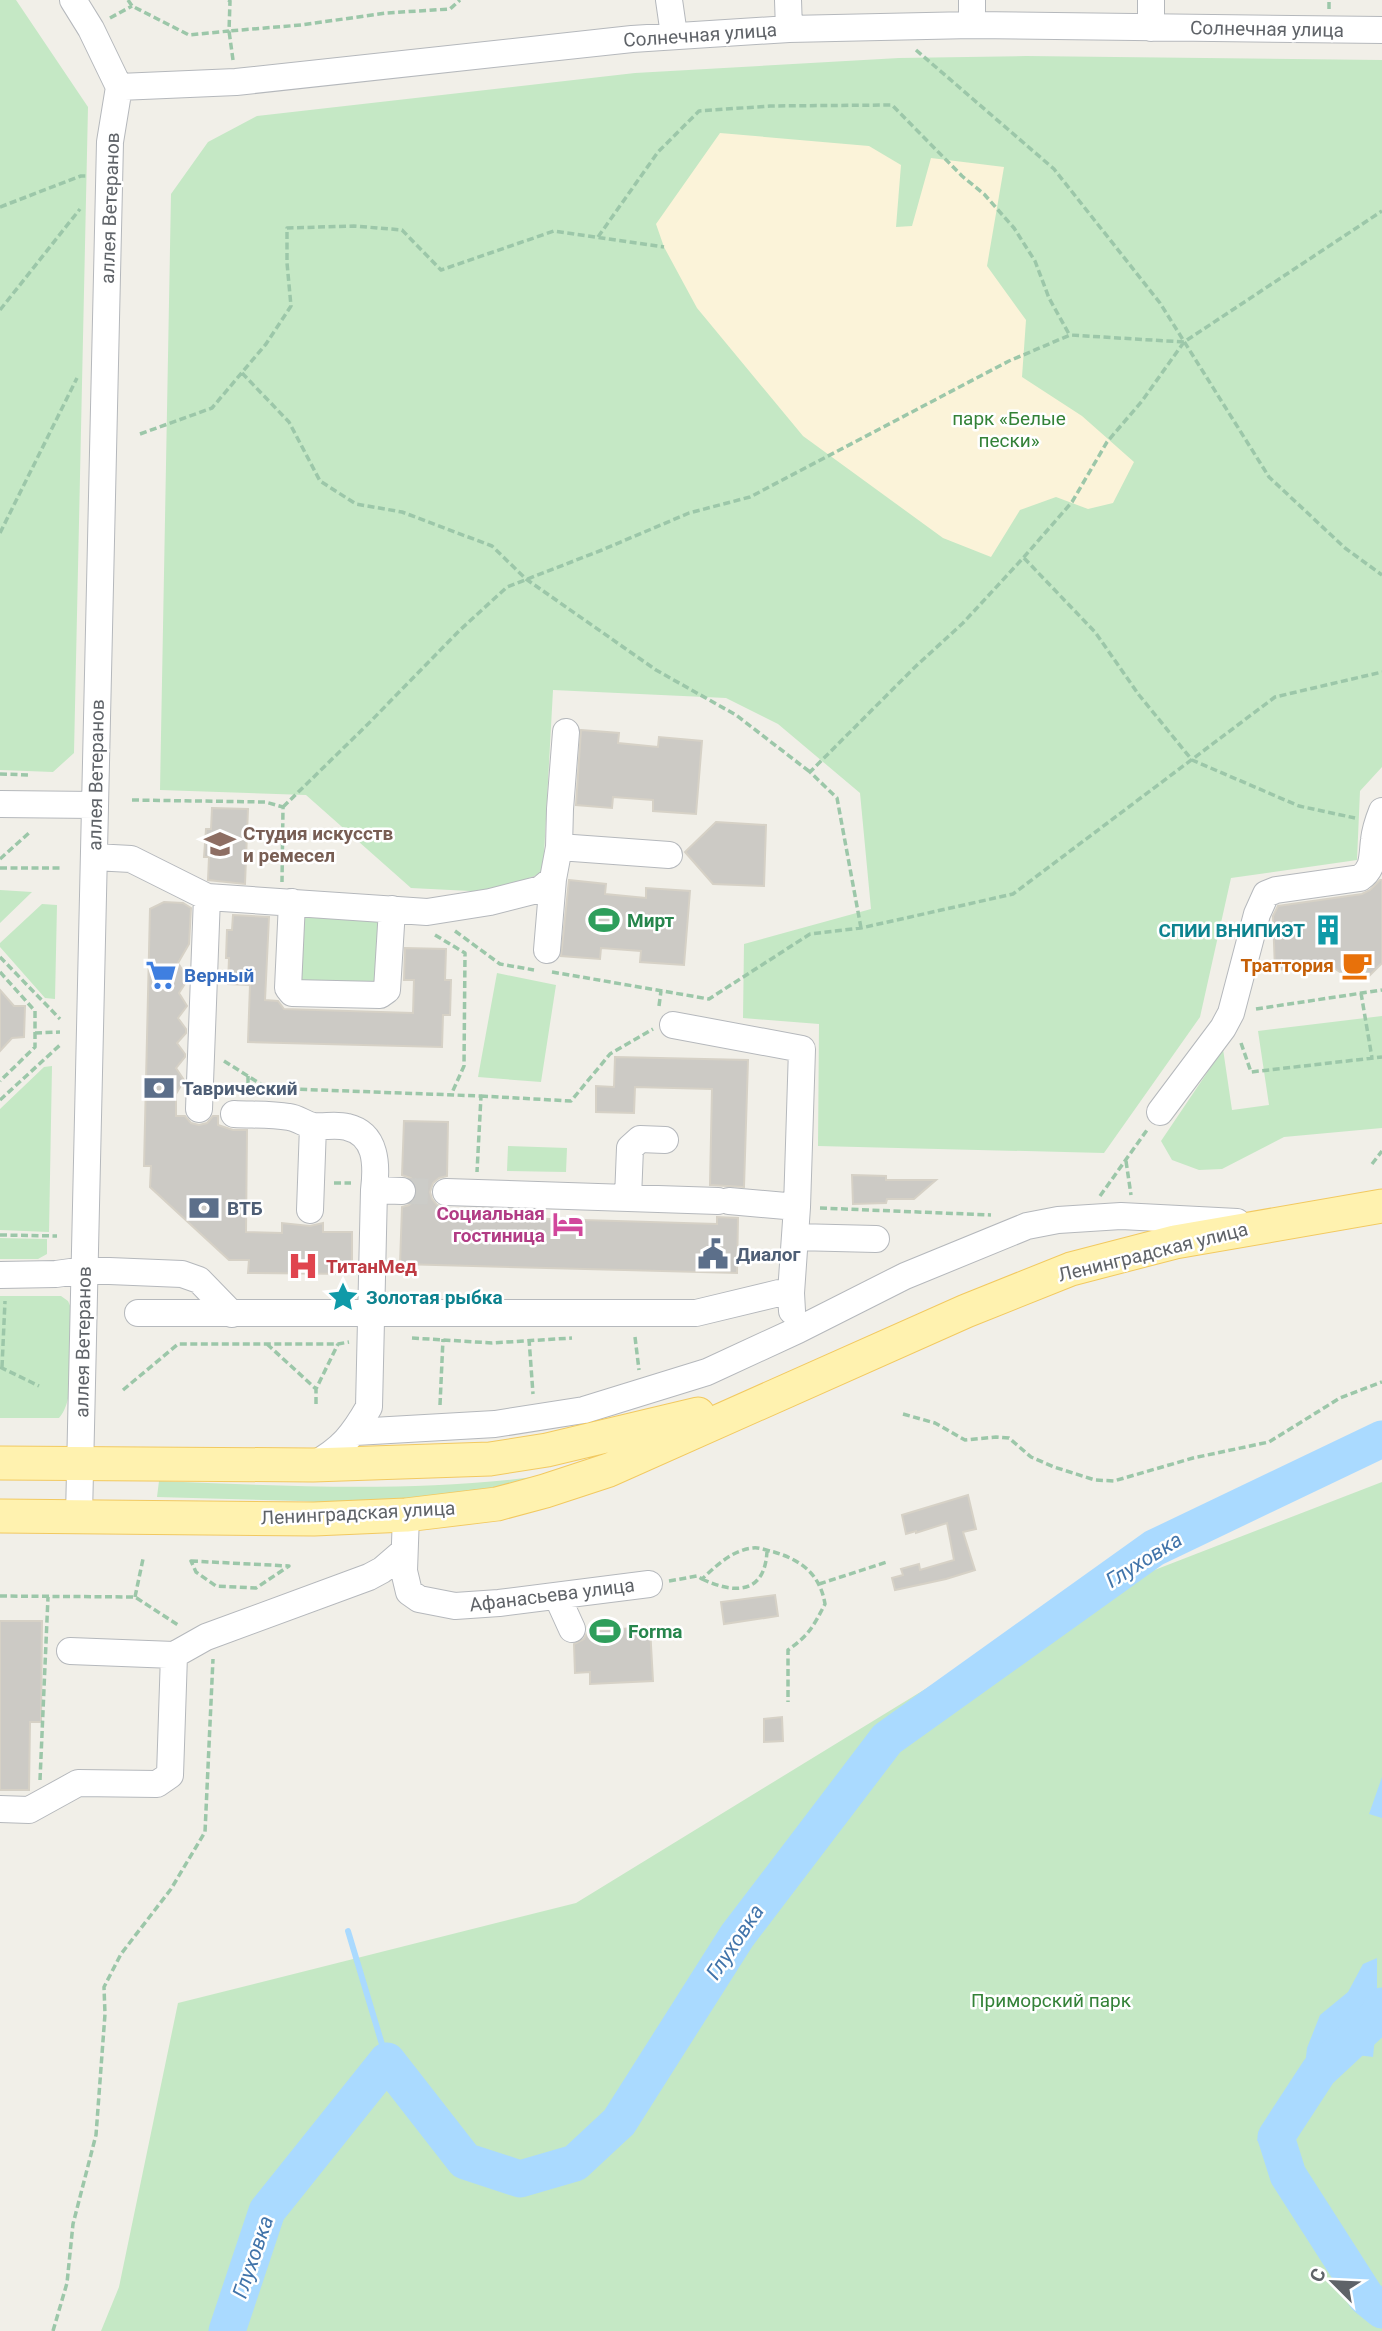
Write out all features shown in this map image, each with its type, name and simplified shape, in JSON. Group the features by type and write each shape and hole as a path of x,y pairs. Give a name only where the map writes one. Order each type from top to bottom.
{"main road":[{"name":"Ленинградская улица","path":"0,1516 252,1520 405,1515 497,1504 545,1492 609,1470 1010,1292 1071,1269 1175,1242 1382,1206"},
{"name":"Ленинградская улица","path":"0,1463 313,1465 491,1459 547,1450 778,1394"},
{"path":"598,1438 606,1442 611,1451 609,1470"}],"street":[{"path":"73,0 91,29 119,87"},
{"path":"669,0 674,35"},
{"path":"788,0 789,29"},
{"path":"1151,0 1151,28"},
{"name":"Солнечная улица","path":"119,87 236,82 674,35 789,29 972,13 1151,28 1382,30"},
{"name":"аллея Ветеранов","path":"79,1516 110,142 119,87"},
{"path":"547,950 553,878 559,847 566,732"},
{"path":"0,804 95,805"},
{"path":"1160,1112 1223,1028 1231,1013 1256,914 1266,894 1365,875 1372,864 1380,817"},
{"path":"559,847 669,855"},
{"path":"94,857 131,859 207,897 392,909 431,923 490,902 541,889 553,878"},
{"path":"199,1108 207,897"},
{"path":"286,902 288,988 292,993 380,995 387,990 392,909"},
{"path":"662,1022 802,1049 791,1293 792,1312 798,1330"},
{"path":"234,1114 288,1116 313,1126 326,1124 349,1127 362,1133 372,1145 376,1168 369,1407 355,1432 331,1455 313,1465"},
{"path":"310,1210 313,1126"},
{"path":"628,1198 630,1148 640,1139 665,1140"},
{"path":"374,1190 402,1191"},
{"path":"446,1192 797,1206"},
{"path":"355,1432 495,1424 584,1410 707,1372 905,1276 1027,1226 1058,1220 1121,1216 1274,1223"},
{"path":"795,1237 876,1239"},
{"path":"0,1275 56,1274 85,1270 182,1274 199,1280 232,1314"},
{"path":"138,1313 695,1313 779,1293 791,1293"},
{"name":"Афанасьева улица","path":"405,1515 404,1572 409,1592 419,1599 455,1606 649,1584"},
{"path":"70,1651 174,1655 207,1648 369,1577 382,1570 404,1551"},
{"path":"557,1596 572,1629"},
{"path":"0,1809 29,1810 78,1783 157,1784 170,1774 174,1655"}],"path":[{"path":"128,0 132,6 189,35 300,25 386,13 450,9 460,0"},
{"path":"228,0 234,62"},
{"path":"110,18 132,6"},
{"path":"915,48 1054,169 1160,303 1269,477 1345,548 1382,575"},
{"path":"598,237 658,152 699,111 770,106 892,105 962,176 984,194 1014,228 1035,261 1049,298 1070,335"},
{"path":"0,207 81,176"},
{"path":"0,310 80,209"},
{"path":"810,772 915,667 963,624 1072,502 1107,442 1142,401 1184,342 1382,211"},
{"path":"140,433 212,408 266,344 291,306 287,228 354,226 402,230 441,270 554,231 664,247"},
{"path":"286,902 283,807 460,630 507,587 689,513 750,497 1009,361 1070,335 1184,342"},
{"path":"242,373 289,422 320,481 356,504 402,512 492,546 526,579 656,670 736,715 810,772 837,798 861,928"},
{"path":"0,533 77,378"},
{"path":"1024,557 1095,632 1139,695 1192,760 1299,806 1380,817"},
{"path":"431,923 500,964 709,999 810,934 861,928 1013,894 1275,697 1382,672"},
{"path":"0,774 31,775"},
{"path":"131,800 264,802 283,807"},
{"path":"0,859 30,832"},
{"path":"0,868 62,868"},
{"path":"431,923 465,953 464,1066 451,1095"},
{"path":"0,957 60,1019"},
{"path":"0,1081 35,1047 35,1011 0,972 6,964"},
{"path":"1276,1006 1382,990"},
{"path":"213,1054 267,1088 571,1101 610,1054 662,1022 662,991"},
{"path":"1361,993 1372,1058"},
{"path":"1231,1013 1251,1072 1382,1057"},
{"path":"35,1033 60,1032"},
{"path":"0,1100 60,1045"},
{"path":"476,1193 481,1096"},
{"path":"1098,1199 1160,1112"},
{"path":"1371,1164 1382,1151"},
{"path":"1126,1160 1132,1197"},
{"path":"797,1206 991,1215"},
{"path":"0,1235 57,1236"},
{"path":"5,1301 1,1367 39,1387"},
{"path":"635,1330 638,1366"},
{"path":"528,1333 533,1402"},
{"path":"439,1408 443,1334"},
{"path":"414,1338 492,1343 582,1338"},
{"path":"123,1390 178,1344 338,1345 350,1342"},
{"path":"267,1344 316,1389"},
{"path":"316,1404 316,1389 338,1345"},
{"path":"903,1414 935,1423 965,1440 1009,1438 1031,1457 1054,1467 1095,1480 1114,1481 1193,1458 1269,1442 1340,1398 1382,1382"},
{"path":"702,1579 727,1557 754,1547 793,1558 820,1584 825,1604 804,1639 788,1650 789,1702"},
{"path":"649,1584 697,1576 731,1590 743,1589 754,1584 762,1574 767,1550"},
{"path":"135,1597 143,1559"},
{"path":"191,1561 289,1566 256,1588 216,1586 196,1572 191,1561"},
{"path":"820,1584 887,1562"},
{"path":"0,1595 135,1597 207,1648 205,1832 171,1889 121,1954 104,1987 105,2014 96,2135 73,2224 67,2283 54,2331"},
{"path":"39,1804 48,1597"}],"green space":[{"path":"0,0 16,0 88,107 74,753 53,772 0,770"},
{"name":"парк «Белые пески»","path":"1026,56 1382,60 1382,767 1360,791 1357,860 1231,878 1200,1017 1104,1153 818,1146 819,1024 743,1018 744,944 871,909 860,793 778,724 726,698 553,690 543,873 490,892 411,888 306,795 160,790 171,194 208,142 257,116 635,73 899,58"},
{"path":"0,890 32,892 0,923"},
{"path":"42,904 57,905 55,999 45,998 0,947 0,943"},
{"path":"295,908 388,914 382,989 293,987"},
{"path":"497,973 556,985 541,1082 478,1077"},
{"path":"1382,1016 1382,1128 1284,1137 1222,1169 1199,1170 1172,1160 1161,1141 1223,1049 1232,1110 1269,1105 1258,1031"},
{"path":"52,1066 49,1232 0,1230 0,1109 44,1067"},
{"path":"508,1146 567,1148 566,1172 507,1171"},
{"path":"0,1238 47,1239 47,1254 38,1259 0,1259"},
{"path":"0,1296 61,1296 68,1301 72,1310 71,1383 65,1409 59,1418 0,1418"},
{"path":"541,1476 542,1482 364,1505 157,1497 159,1481 398,1486 446,1485"},
{"name":"Приморский парк","path":"1382,1482 1382,2331 101,2331 119,2287 178,2003 576,1903 1059,1607"}],"sand":[{"path":"720,133 869,146 901,165 896,227 912,226 931,158 1004,167 987,266 1026,320 1022,377 1082,416 1134,462 1113,503 1088,509 1056,497 1020,510 991,557 943,538 803,436 697,308 664,247 656,224"}],"water":[{"path":"1382,1777 1382,1818 1369,1814"},
{"path":"1377,1958 1377,2017 1373,2057 1357,2055 1335,2061 1329,2085 1296,2098 1266,2154 1257,2140 1282,2096 1304,2074 1307,2048 1320,2015 1348,1992 1363,1964"}],"building":[{"path":"581,730 619,733 618,743 658,747 659,737 702,741 696,814 653,811 653,800 613,797 612,808 576,805"},
{"path":"212,808 248,809 245,884 208,880 209,857 204,857 206,829 211,829"},
{"path":"716,822 766,825 764,886 713,884 685,852"},
{"path":"569,880 606,884 605,894 646,898 646,888 690,891 684,965 640,962 641,951 601,948 600,959 561,956"},
{"name":"СПИИ ВНИПИЭТ","path":"1380,880 1382,963 1368,977 1353,981 1331,966 1275,970 1273,916 1278,906 1362,894"},
{"path":"164,902 183,903 191,908 189,944 178,963 188,979 179,993 187,1006 178,1018 186,1033 177,1043 185,1057 176,1068 184,1080 176,1094 176,1116 185,1116 191,1123 199,1125 207,1123 213,1116 218,1116 218,1125 233,1130 247,1130 246,1232 282,1233 282,1223 310,1226 323,1223 323,1232 352,1232 352,1274 248,1273 249,1260 229,1260 150,1187 151,1166 144,1166 150,909"},
{"path":"233,915 269,917 265,1000 278,1001 284,1009 413,1013 414,980 404,980 405,948 446,949 445,980 451,980 450,1015 443,1015 442,1047 248,1042 250,985 228,984 227,930 232,930"},
{"path":"0,990 14,1006 25,1006 24,1037 12,1038 0,1051"},
{"path":"615,1057 748,1060 744,1187 710,1185 712,1089 635,1087 634,1113 596,1112 596,1086 614,1087"},
{"path":"404,1121 448,1122 447,1176 433,1183 430,1192 437,1205 446,1208 445,1216 717,1224 717,1217 738,1218 737,1273 400,1264 402,1207 415,1200 418,1191 411,1178 402,1175"},
{"path":"852,1175 886,1176 886,1180 936,1180 914,1199 887,1199 886,1203 853,1204"},
{"path":"968,1495 976,1529 963,1532 975,1570 895,1590 892,1578 903,1575 901,1569 919,1564 920,1570 954,1560 947,1523 906,1534 902,1515"},
{"path":"775,1595 778,1616 724,1624 721,1602"},
{"path":"0,1621 42,1621 41,1722 30,1722 29,1790 0,1790"},
{"path":"650,1627 653,1681 590,1684 590,1672 575,1673 574,1644 584,1639 588,1631"},
{"path":"782,1717 783,1741 764,1742 764,1719"}],"waterway":[{"name":"Глуховка","path":"227,2331 267,2211 387,2061 465,2161 520,2179 575,2163 619,2122 737,1936 887,1739 1154,1548 1382,1439"},
{"path":"348,1931 387,2061"},
{"name":"Глуховка","path":"1382,2006 1377,2017 1319,2071 1276,2137 1288,2175 1366,2297 1382,2310"}],"tunnel":[{"path":"402,1191 446,1192"}],"place":[{"name":"Студия искусств и ремесел","path":"220,844"},
{"name":"Мирт","path":"604,920"},
{"name":"СПИИ ВНИПИЭТ","path":"1328,930"},
{"name":"Траттория","path":"1357,965"},
{"name":"Верный","path":"161,975"},
{"name":"Таврический","path":"159,1088"},
{"name":"ВТБ","path":"204,1208"},
{"name":"Социальная гостиница","path":"568,1224"},
{"name":"Диалог","path":"713,1254"},
{"name":"ТитанМед","path":"303,1266"},
{"name":"Золотая рыбка","path":"343,1297"},
{"name":"Forma","path":"605,1631"}]}
